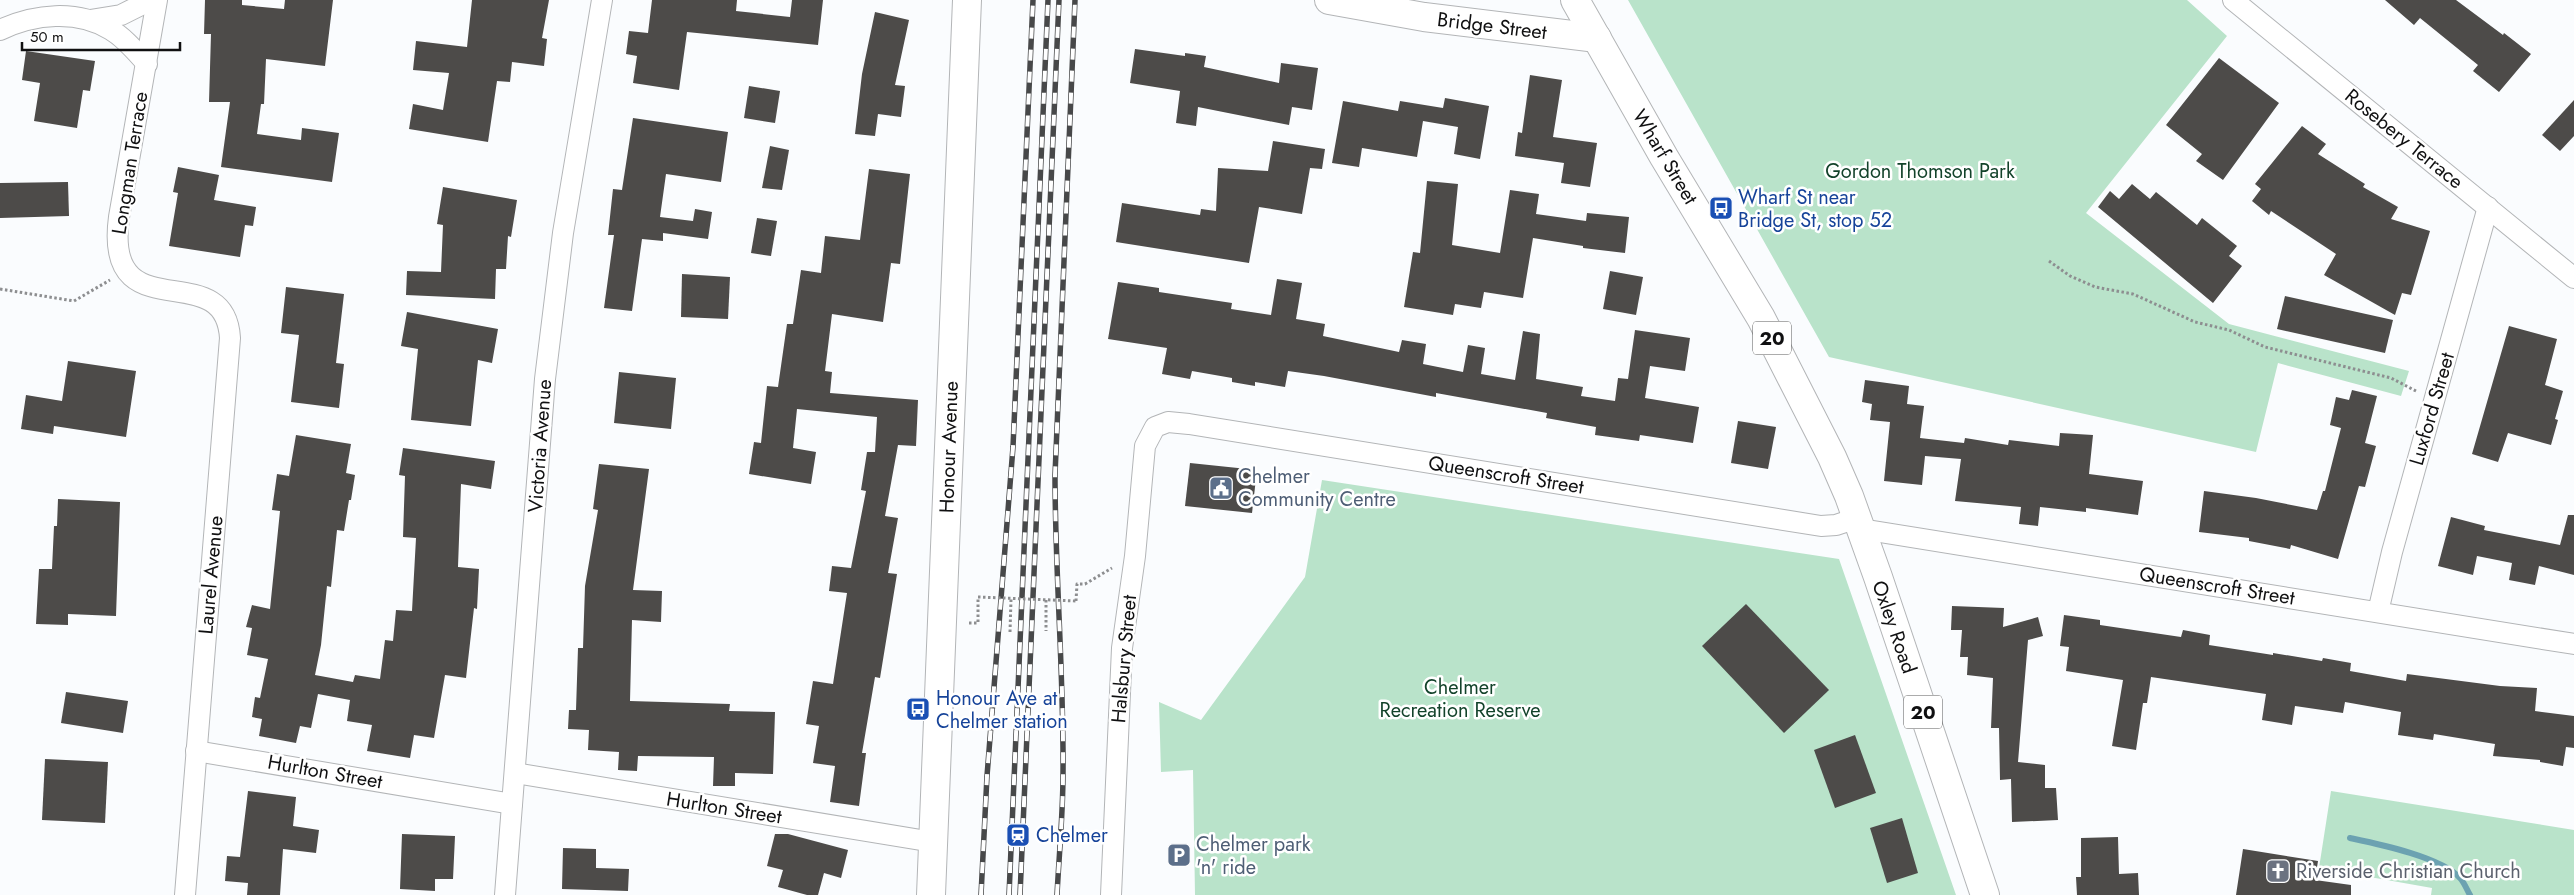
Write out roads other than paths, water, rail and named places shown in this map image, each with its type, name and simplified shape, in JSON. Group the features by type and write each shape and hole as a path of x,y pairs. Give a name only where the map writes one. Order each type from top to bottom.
{"main road":[{"name":"Bridge Street","path":"1329,0 1424,17 1597,38"},
{"name":"Wharf Street","path":"1575,0 1659,148 1761,318 1832,456 1859,524"},
{"name":"Honour Avenue","path":"931,895 969,3"},
{"name":"Oxley Road","path":"1859,524 1985,895"}],"street":[{"path":"83,20 121,15 151,0"},
{"name":"Longman Terrace","path":"157,0 117,227 117,250 125,271 142,284 174,291"},
{"name":"Victoria Avenue","path":"505,895 552,307 602,0"},
{"name":"Rosebery Terrace","path":"2234,0 2574,278"},
{"path":"0,30 25,20 47,15 83,20 100,24 115,32 147,64"},
{"name":"Luxford Street","path":"2378,612 2392,552 2488,207"},
{"name":"Laurel Avenue","path":"174,291 200,295 212,301 225,316 230,333 186,895"},
{"name":"Queenscroft Street","path":"1155,427 1168,422 1189,424 1821,526 1859,524 2574,644"},
{"name":"Halsbury Street","path":"1111,895 1122,648 1135,556 1145,446 1155,427"},
{"name":"Hurlton Street","path":"196,751 512,804"},
{"name":"Hurlton Street","path":"515,773 933,842"}],"waterway":[{"path":"2350,838 2408,852 2439,864 2451,870 2460,878 2470,895"}],"railway":[{"path":"981,895 987,776 1013,447 1033,0"},
{"path":"1009,895 1048,0"},
{"path":"1020,895 1059,0"},
{"path":"1057,895 1062,804 1063,737 1055,475 1075,0"}],"place":[{"name":"Wharf St near Bridge St, stop 52","path":"1721,208"},
{"name":"Chelmer Community Centre","path":"1221,488"},
{"name":"Honour Ave at Chelmer station","path":"918,709"},
{"name":"Chelmer","path":"1018,835"},
{"name":"Chelmer park 'n' ride","path":"1179,855"},
{"name":"Riverside Christian Church","path":"2278,871"}],"park label":[{"name":"Gordon Thomson Park","path":"1920,171"},
{"name":"Chelmer Recreation Reserve","path":"1460,698"}]}
